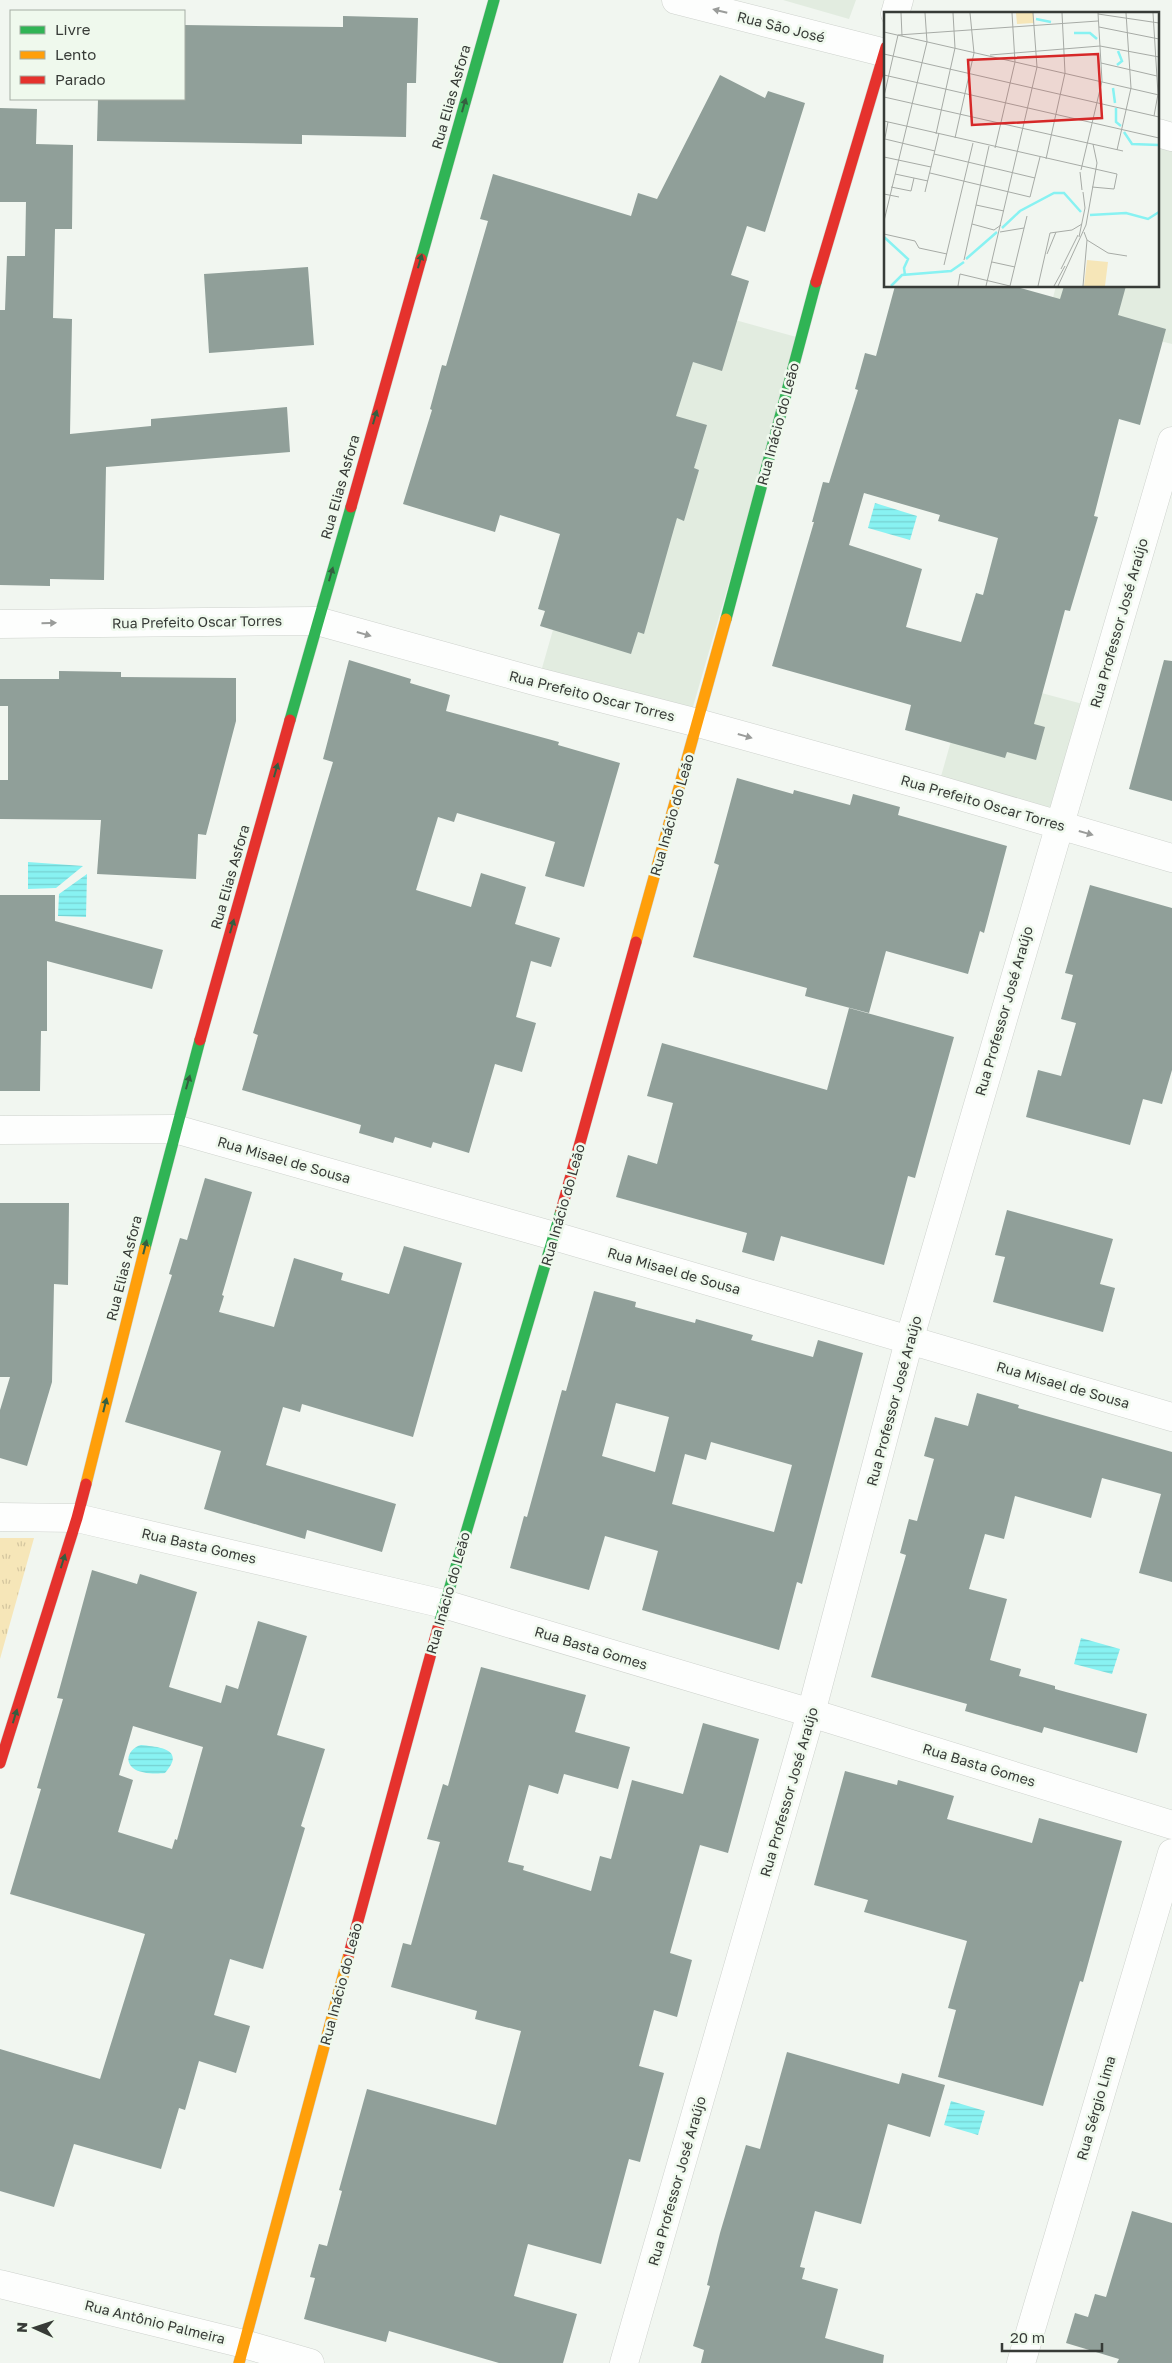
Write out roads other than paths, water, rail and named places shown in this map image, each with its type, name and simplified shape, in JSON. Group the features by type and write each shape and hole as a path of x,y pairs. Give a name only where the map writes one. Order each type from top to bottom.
{"street":[{"name":"Rua Elias Asfora","path":"0,1763 77,1518 175,1129 494,0"},
{"name":"Rua São José","path":"676,0 884,51"},
{"name":"Rua Inácio do Leão","path":"242,2354 444,1604 554,1236 698,723 800,338 884,54"},
{"name":"Rua Professor José Araújo","path":"624,2363 811,1713 909,1341 1058,825 1172,441"},
{"name":"Rua Prefeito Oscar Torres","path":"0,624 318,620 538,682 698,723 1172,858"},
{"name":"Rua Misael de Sousa","path":"0,1130 175,1129 554,1236 1172,1417"},
{"name":"Rua Basta Gomes","path":"0,1517 77,1518 444,1604 811,1713 1172,1825"},
{"name":"Rua Sérgio Lima","path":"1021,2363 1172,1853"},
{"name":"Rua Antônio Palmeira","path":"0,2284 242,2354 310,2363"}],"water":[{"path":"875,503 917,516 910,540 868,528"},
{"path":"28,862 83,866 56,888 28,889"},
{"path":"87,874 86,917 58,916 59,894"},
{"path":"1081,1638 1120,1649 1112,1674 1074,1664"},
{"path":"141,1745 162,1748 172,1754 171,1765 165,1773 144,1772 136,1770 130,1765 128,1758 131,1751"},
{"path":"951,2101 985,2111 978,2135 944,2125"}]}
